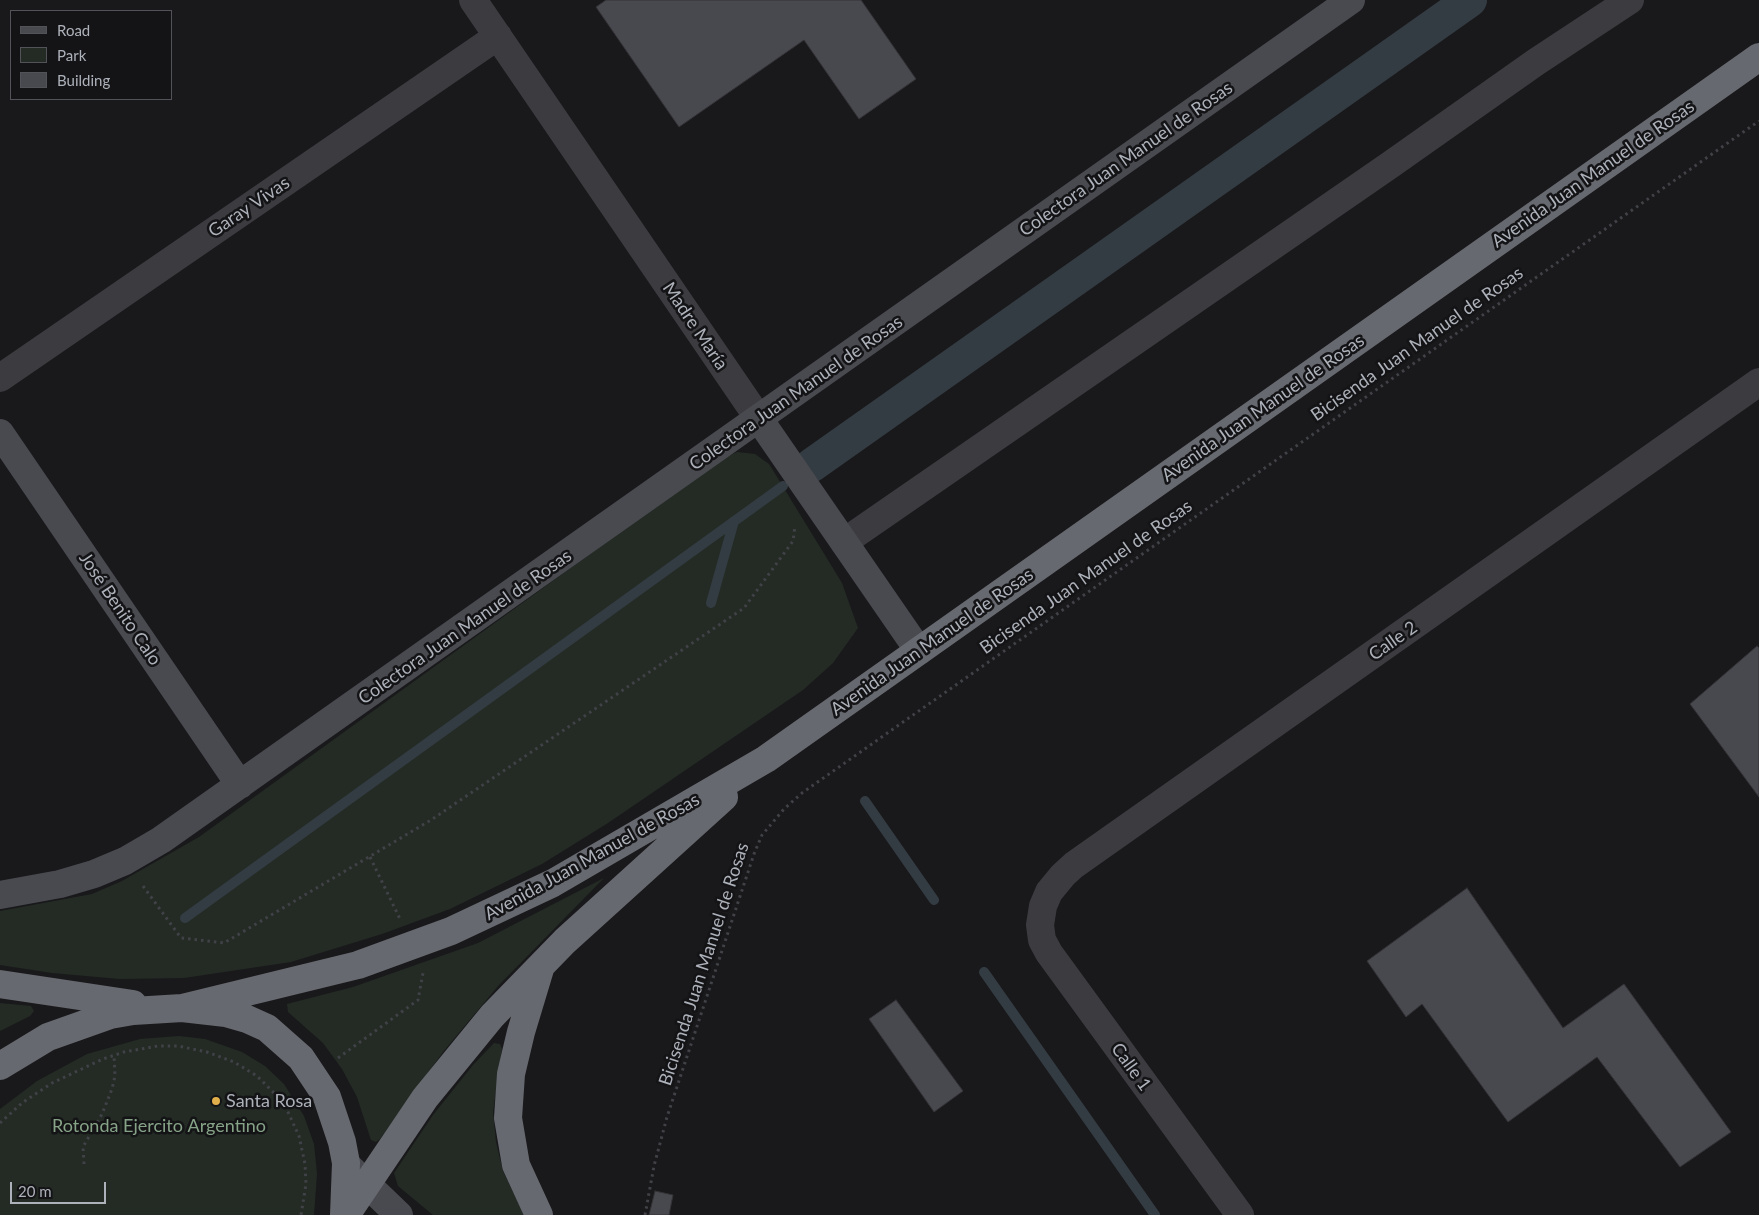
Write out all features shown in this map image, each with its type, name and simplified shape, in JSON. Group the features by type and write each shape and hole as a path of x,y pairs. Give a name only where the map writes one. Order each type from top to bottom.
{"highway":[{"name":"Avenida Juan Manuel de Rosas","path":"171,1008 358,965 451,931 553,883 766,759 1759,57"},
{"name":"Avenida Juan Manuel de Rosas","path":"345,1215 404,1127 447,1070 492,1016 541,966 766,759"},
{"path":"539,1215 516,1165 508,1118 511,1074 521,1032 541,966"},
{"path":"0,984 171,1008 226,1013 247,1019 267,1028 286,1043 315,1076 327,1097 342,1142 346,1164 345,1215"},
{"path":"0,1066 48,1037 82,1023 118,1013 171,1008"}],"street":[{"name":"Madre María","path":"473,0 919,651"},
{"name":"Colectora Juan Manuel de Rosas","path":"0,895 60,884 110,868 161,840 1351,0"},
{"path":"844,542 1536,62 1630,0"},
{"name":"Garay Vivas","path":"0,378 498,36"},
{"name":"Calle 2","path":"1041,912 1053,886 1074,865 1759,382"},
{"name":"José Benito Calo","path":"0,433 240,786"},
{"name":"Calle 1","path":"1041,912 1042,940 1053,960 1240,1215"},
{"path":"346,1164 399,1215"}],"path":[{"name":"Bicisenda Juan Manuel de Rosas","path":"645,1215 667,1117 754,854 765,831 784,809 810,787 1759,121"},
{"path":"140,882 181,938 224,943 432,820 744,608 793,541 797,517"},
{"path":"370,856 404,926"},
{"path":"336,1060 418,1000 424,972"},
{"path":"0,1124 22,1103 52,1082 114,1055 158,1046 178,1046 207,1052 234,1062 250,1071 270,1088 282,1102 295,1127 303,1155 306,1184 301,1215"},
{"path":"84,1164 83,1147 102,1114 112,1089 115,1076 114,1055"},
{"path":"282,1102 287,1098"}],"green space":[{"path":"737,452 755,454 769,464 842,583 858,628 833,663 803,690 608,823 542,864 450,909 382,934 291,962 184,978 120,979 52,973 0,965 0,911 92,894 122,881 199,837 720,460"},
{"path":"604,878 498,986 443,1052 380,1139 376,1142 371,1140 357,1097 342,1069 323,1043 288,1012 287,1004 353,987 478,943"},
{"path":"0,1003 31,1006 34,1011 30,1016 0,1031"},
{"name":"Rotonda Ejercito Argentino","path":"179,1036 205,1039 242,1052 265,1066 284,1084 304,1116 314,1144 317,1174 314,1215 0,1215 0,1109 37,1081 87,1054 140,1039"},
{"path":"494,1043 500,1044 502,1049 493,1112 496,1142 503,1171 524,1215 433,1215 398,1186 394,1173 433,1115 473,1065"}],"building":[{"path":"606,0 861,0 916,79 859,119 804,40 679,127 596,7"},
{"path":"1757,646 1759,648 1759,797 1690,704"},
{"path":"1467,888 1563,1028 1624,984 1731,1132 1680,1167 1597,1057 1508,1122 1422,1004 1406,1017 1367,961"},
{"path":"896,1000 963,1091 934,1112 869,1019"},
{"path":"655,1191 673,1195 669,1215 649,1215"}],"waterway":[{"path":"812,465 1470,0"},
{"path":"185,918 783,486"},
{"path":"711,603 734,521"},
{"path":"865,801 934,900"},
{"path":"984,972 1155,1215"}],"place":[{"name":"Santa Rosa","path":"216,1101"}]}
